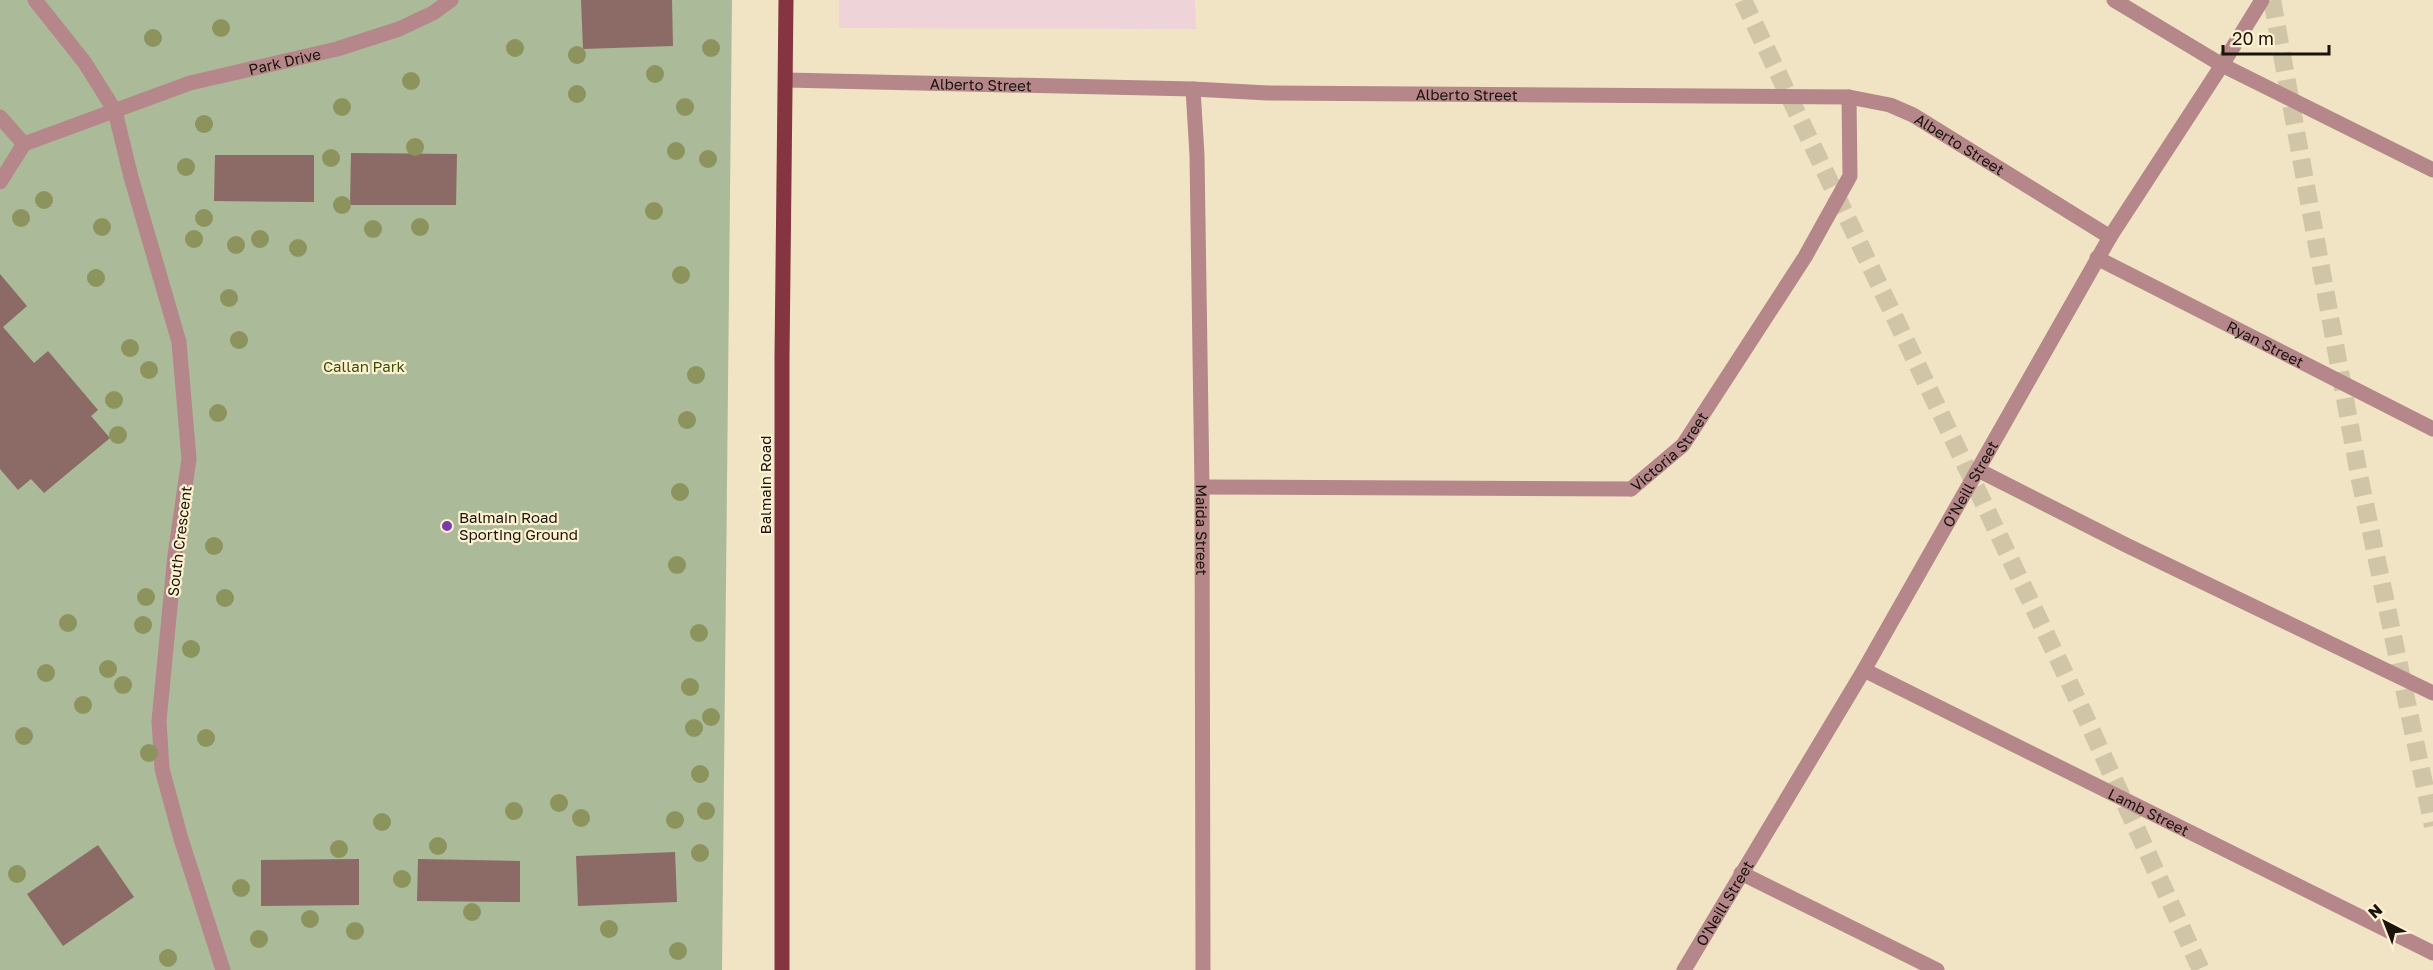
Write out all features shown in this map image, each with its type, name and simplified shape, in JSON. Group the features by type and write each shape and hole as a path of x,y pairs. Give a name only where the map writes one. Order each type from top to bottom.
{"main road":[{"name":"Balmain Road","path":"782,970 782,358 786,0"}],"street":[{"name":"South Crescent","path":"34,0 85,63 115,111 131,177 179,342 189,459 175,555 159,721 162,769 223,970"},
{"name":"Park Drive","path":"24,144 190,83 337,49 399,29 451,0"},
{"path":"2114,0 2222,65 2433,170"},
{"name":"O'Neill Street","path":"1684,970 1864,670 2097,258 2262,0"},
{"name":"Alberto Street","path":"786,80 1193,89 1268,93 1849,98 1890,105 1913,115 2110,237"},
{"name":"Maida Street","path":"1193,89 1197,155 1202,487 1203,970"},
{"name":"Victoria Street","path":"1202,487 1631,489 1683,445 1811,247 1850,176 1849,98"},
{"path":"0,117 24,144 0,182"},
{"name":"Ryan Street","path":"2097,258 2433,429"},
{"path":"1978,470 2126,545 2433,693"},
{"name":"Lamb Street","path":"1864,670 2433,953"},
{"path":"1741,873 1938,970"}],"shaded area":[{"path":"839,0 1195,0 1196,29 839,28"}],"green space":[{"name":"Callan Park","path":"0,0 732,0 722,970 0,970"}],"building":[{"path":"581,0 672,0 673,46 583,49"},
{"path":"351,153 457,154 456,205 350,205"},
{"path":"215,155 314,155 314,202 214,201"},
{"path":"0,274 27,306 3,327 34,363 48,351 98,410 91,416 110,438 44,493 31,479 18,490 0,469"},
{"path":"98,845 134,897 63,946 27,894"},
{"path":"675,852 677,902 578,906 576,856"},
{"path":"359,859 359,905 261,906 261,860"},
{"path":"418,859 520,861 520,902 417,901"}],"tunnel":[{"path":"1743,0 2079,703 2201,970"},
{"path":"2272,0 2359,475 2433,826"}],"place":[{"name":"Balmain Road Sporting Ground","path":"447,526"}]}
